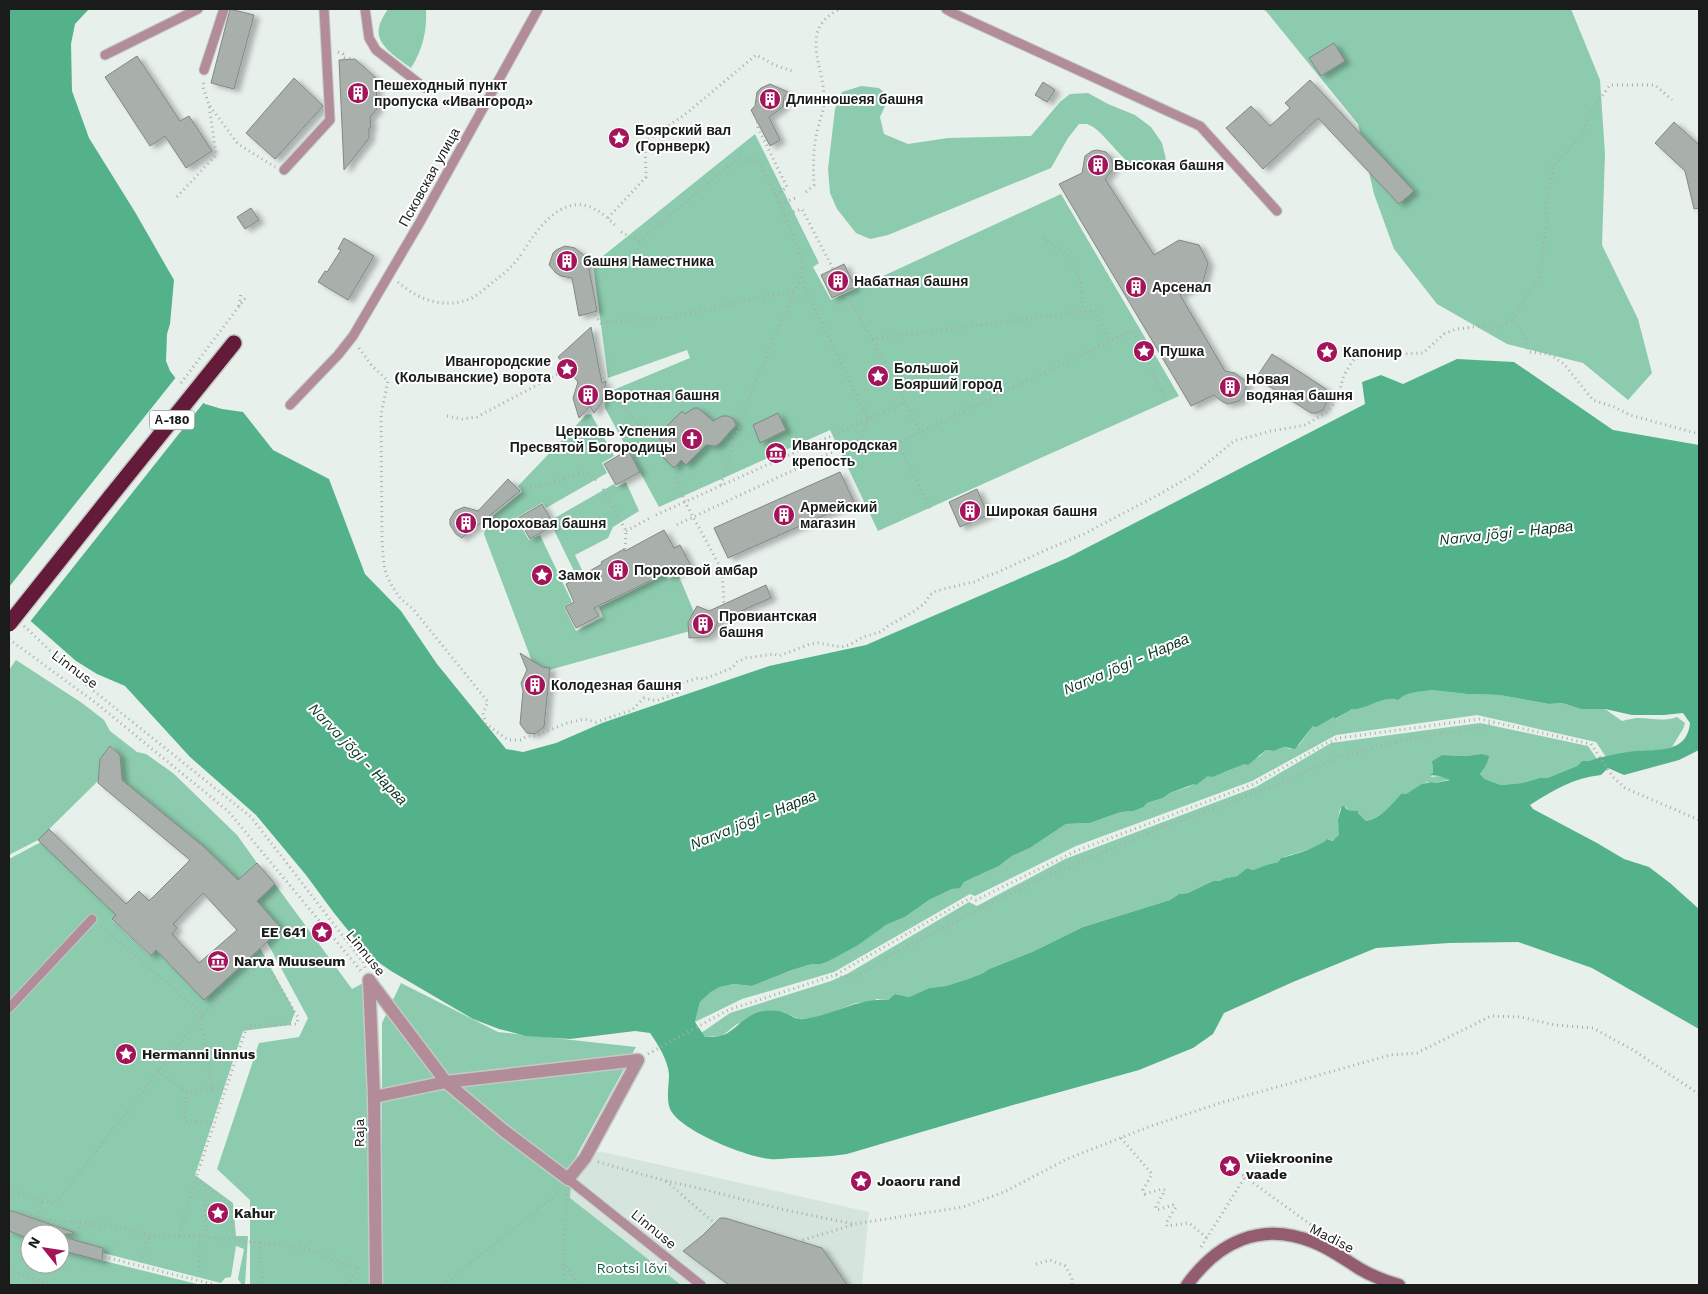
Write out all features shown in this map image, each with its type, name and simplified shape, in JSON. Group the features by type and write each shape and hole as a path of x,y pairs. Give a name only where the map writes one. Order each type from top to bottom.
{"highway":[{"name":"А-180","path":"15,624 110,497 234,343"}],"street":[{"name":"Linnuse","path":"369,980 446,1082 502,1130 568,1179"},
{"name":"Raja","path":"369,980 374,1097 376,1285"},
{"path":"374,1097 446,1082 638,1060 585,1158 568,1179"},
{"name":"Madise","path":"1187,1285 1226,1246 1256,1234 1276,1233 1314,1242 1362,1270 1399,1285"}],"lane":[{"path":"105,55 198,9"},
{"path":"204,70 224,9"},
{"path":"284,170 330,120 324,9"},
{"path":"366,9 369,38 376,50 425,88"},
{"path":"536,12 544,9"},
{"path":"946,9 1200,126 1277,211"},
{"name":"Псковская улица","path":"290,405 338,356 353,336 390,275 536,12"},
{"path":"9,1008 92,919"},
{"name":"Linnuse","path":"568,1179 700,1285"}],"path":[{"path":"806,192 814,185 813,161 815,140 818,126 823,116 824,95 815,48 818,32 825,19 838,9"},
{"path":"608,218 646,177 645,142 687,113 756,55 774,65 792,71"},
{"path":"348,129 344,56 349,58 363,74 365,128"},
{"path":"177,197 216,155 209,105 203,88 204,70"},
{"path":"353,336 362,354 388,381 381,414 382,542 386,574 400,598 412,609 488,702 483,713 486,724 510,740 521,740 527,736 535,736 567,723 584,719 596,722 632,710 644,698 656,701 677,693 676,685 698,678 704,679 732,668 737,662 746,658 774,654 779,656 810,644 818,643 842,647 863,637 881,632 913,612 936,591 975,582 996,574 1084,534 1149,500 1193,475 1234,441 1271,431 1306,425 1328,411 1337,400 1344,375 1354,359 1373,353 1423,353 1444,334 1456,329 1482,326 1492,329 1503,326 1512,320 1540,275 1547,221 1546,207 1553,166 1583,132 1590,113 1610,85 1655,85 1672,100"},
{"path":"209,105 238,144 277,169 284,170"},
{"path":"772,145 757,117 760,135 787,187 776,196"},
{"path":"621,232 639,241 737,159 758,161 780,204 803,260 801,280 747,402 721,486"},
{"path":"780,204 798,196"},
{"path":"390,275 409,292 417,296 426,300 450,304 474,297 513,266 539,227 560,210 580,204 589,206 608,218 616,226"},
{"path":"784,215 802,209 833,269"},
{"path":"1043,238 1070,257 1081,284 1083,312"},
{"path":"583,272 592,312 600,323 672,317 795,290"},
{"path":"674,526 860,439 868,420 801,280"},
{"path":"845,292 872,339 920,432"},
{"path":"239,306 242,293"},
{"path":"220,331 246,297"},
{"path":"872,339 1094,310 1111,341"},
{"path":"1512,320 1522,330 1529,352 1549,354 1564,364 1593,400 1630,415 1699,434"},
{"path":"930,508 898,443 1133,330 1164,396"},
{"path":"447,416 462,419 477,417 567,368"},
{"path":"615,399 664,450"},
{"path":"656,515 904,403"},
{"path":"672,449 666,455 676,465 677,482 685,502 722,570 724,602 727,605 764,588"},
{"path":"676,470 679,463"},
{"path":"489,512 517,488 538,487 584,472 598,481"},
{"path":"603,489 626,530 625,550 604,562"},
{"path":"626,530 650,518"},
{"path":"15,624 84,683 251,817 363,962 369,980"},
{"name":"Linnuse","path":"9,638 96,703 228,810 369,980"},
{"path":"657,1049 736,1007 835,975 970,898 976,900 1076,851 1254,784 1333,740 1480,719 1495,722 1591,744 1613,777 1625,788 1699,820"},
{"path":"835,975 840,977 858,975 891,955 1004,896 1050,875 1166,826 1295,777 1341,756 1435,734 1476,728 1495,722"},
{"path":"92,919 202,1014 212,1088"},
{"path":"9,1190 55,1204 202,1014 264,960 298,1017 297,1024 247,1026 196,1178 179,1236"},
{"path":"666,1181 711,1220 793,1243 854,1224 963,1207 1004,1192 1067,1160 1151,1126 1316,1076 1390,1056 1418,1053 1491,1016 1520,1017 1555,1025 1593,1028 1633,1050 1699,1094"},
{"path":"158,1071 186,1092 212,1088 226,1090"},
{"path":"186,1092 184,1120 214,1124"},
{"path":"1121,1138 1152,1174 1143,1190 1145,1194 1162,1189 1165,1190 1156,1207 1157,1210 1176,1207 1166,1223 1167,1226 1189,1223 1207,1238"},
{"path":"585,1158 666,1181 694,1186 781,1209 854,1224"},
{"path":"1230,1166 1315,1227"},
{"path":"1201,1248 1245,1177"},
{"path":"196,1178 231,1205 233,1240"},
{"path":"565,1285 563,1262 568,1179"},
{"path":"444,1285 556,1195 568,1179"},
{"path":"205,1185 206,1237"},
{"path":"38,1218 42,1201"},
{"path":"17,1212 38,1218 121,1227 150,1235 199,1236 306,1248 359,1268"},
{"path":"80,1222 73,1249 216,1285"},
{"path":"9,1238 11,1232"},
{"path":"140,1262 150,1235"},
{"path":"199,1236 199,1273"},
{"path":"260,1242 262,1285"},
{"path":"1036,1264 1050,1260 1065,1266 1072,1278 1072,1285"},
{"path":"563,1262 578,1285"},
{"path":"9,1270 52,1285"}],"shaded area":[{"path":"603,1152 869,1212 862,1285 376,1285 374,1177"}],"green space":[{"path":"388,9 426,9 426,25 423,40 419,54 411,68 389,51 381,40 379,34 380,25"},
{"path":"1262,9 1571,9 1600,80 1605,154 1602,245 1638,319 1652,373 1628,400 1583,363 1507,344 1437,304 1394,249 1374,194 1358,124 1266,11"},
{"path":"861,86 879,88 889,97 880,117 884,134 908,144 948,138 1031,136 1060,102 1070,94 1088,93 1135,115 1151,127 1162,143 1166,159 1157,168 1147,171 1138,169 1129,163 1095,128 1087,124 1079,124 1068,138 1051,168 888,235 870,239 856,233 837,209 830,193 828,169 835,109 842,92"},
{"path":"755,134 819,263 813,267 831,300 1061,194 1179,396 878,531 830,430 659,507 605,408 606,393 690,358 687,350 608,378 593,264"},
{"path":"591,414 614,456 602,463 607,473 546,508 542,503 516,518 529,540 540,535 572,602 564,607 576,631 603,617 599,607 666,574 668,579 678,574 694,612 688,621 690,631 549,670 533,664 484,534 488,520 522,492 518,486 586,415"},
{"path":"626,482 639,511 613,527 608,538 575,555 582,570 575,573 553,528 557,525 553,519 614,484 616,487"},
{"path":"16,660 82,703 104,720 110,731 137,752 146,754 173,773 237,835 257,863 238,880 204,847 122,780 120,755 110,746 100,759 98,781 38,840 9,855 9,670"},
{"path":"1431,690 1499,695 1549,704 1562,703 1581,709 1605,709 1622,721 1636,718 1662,720 1677,717 1685,723 1672,747 1665,750 1636,751 1606,757 1596,742 1477,715 1336,735 1252,781 1076,846 975,896 970,894 834,972 742,999 695,1022 700,1002 720,987 734,984 752,986 792,970 827,962 886,925 905,917 929,900 999,866 1012,856 1030,848 1066,824 1090,823 1121,812 1134,811 1144,807 1147,803 1188,787 1208,776 1245,764 1260,756 1266,750 1274,751 1284,747 1290,749 1299,745 1313,726 1335,717 1335,719 1349,710 1412,692"},
{"path":"1480,723 1588,746 1597,759 1582,761 1577,766 1548,779 1539,778 1522,783 1501,785 1485,779 1480,774 1483,770 1481,754 1466,756 1442,755 1432,761 1433,773 1431,777 1439,776 1451,779 1436,783 1427,782 1406,794 1402,793 1395,802 1377,817 1366,821 1357,811 1347,810 1346,807 1340,809 1338,819 1340,833 1339,836 1331,841 1328,839 1319,846 1281,858 1278,862 1253,870 1247,868 1237,876 1213,881 1188,893 1179,894 1170,900 1083,927 1032,952 968,979 946,986 929,988 909,997 895,994 888,1000 877,999 870,1002 856,1003 817,1018 799,1019 783,1012 737,1024 722,1036 705,1037 701,1033 730,1013 831,981 847,974 969,902 977,906 1065,859 1256,787 1331,743"},
{"path":"41,842 116,915 112,920 150,956 156,950 204,1000 260,948 295,1012 290,1025 243,1031 195,1175 233,1203 236,1236 248,1236 245,1285 242,1285 238,1279 244,1249 236,1246 231,1277 225,1278 221,1283 103,1253 103,1248 70,1239 70,1224 51,1224 9,1210 9,859"},
{"path":"275,884 352,989 369,980 376,1285 250,1285 250,1200 217,1169 259,1043 299,1037 308,1018 267,942 280,927 257,901"},
{"name":"Rootsi lõvi","path":"401,983 498,1032 636,1047 572,1164 570,1198 681,1285 382,1285 382,1023"},
{"path":"9,1231 20,1235 20,1274 70,1274 70,1252 201,1285 9,1285"}],"water":[{"name":"Narva jõgi - Нарва","path":"9,9 89,9 75,24 71,44 72,91 89,138 174,280 170,324 167,334 166,361 170,371 181,385 205,404 243,412 273,450 329,479 365,574 401,611 437,664 506,749 523,752 556,743 602,723 769,666 866,645 1067,558 1365,404 1362,382 1381,375 1403,384 1457,359 1514,362 1613,430 1699,445 1699,750 1679,760 1624,775 1608,768 1601,775 1582,779 1564,786 1530,805 1533,809 1624,859 1649,867 1699,909 1699,1029 1592,968 1518,942 1449,943 1376,948 1224,1013 1213,1034 1193,1048 1139,1070 847,1154 776,1159 760,1157 715,1142 687,1126 676,1117 669,1105 669,1074 667,1064 650,1033 635,1031 570,1039 526,1036 499,1029 473,1019 391,971 368,955 306,875 256,815 190,757 125,686 97,674 76,661 9,602","holes":["1431,690 1499,695 1549,704 1562,703 1581,709 1605,709 1632,715 1683,713 1690,723 1688,733 1683,740 1670,748 1635,751 1582,761 1577,766 1548,778 1539,778 1522,783 1501,785 1485,779 1480,774 1486,766 1489,756 1481,754 1466,756 1442,755 1432,761 1433,773 1430,775 1450,780 1422,784 1406,794 1402,793 1382,814 1366,821 1358,811 1347,810 1342,806 1338,819 1339,835 1332,841 1327,839 1313,848 1281,858 1278,862 1253,870 1247,868 1237,876 1213,881 1188,893 1179,894 1170,900 1083,927 1032,952 968,979 946,986 929,988 909,997 895,994 888,1000 867,1001 803,1019 779,1011 759,1012 748,1017 725,1035 705,1037 695,1022 700,1002 720,987 734,984 752,986 792,970 827,962 858,945 886,925 905,917 929,900 952,889 960,888 964,882 999,866 1012,856 1030,848 1066,824 1090,823 1121,812 1134,811 1170,793 1194,784 1196,785 1208,776 1212,777 1245,764 1248,765 1266,750 1274,751 1284,747 1295,749 1313,726 1316,727 1334,717 1335,719 1352,709 1362,708 1387,699 1398,700 1409,693"]}],"pier":[{"path":"177,376 205,401 29,623 9,605 9,587"}],"building":[{"path":"230,9 254,15 234,89 211,83"},
{"path":"1334,43 1345,61 1321,76 1309,58"},
{"path":"137,56 180,121 189,116 212,151 186,168 165,136 150,146 105,77"},
{"name":"Пешеходный пункт пропуска «Ивангород»","path":"355,59 376,78 377,109 370,117 371,128 369,128 369,138 344,170 339,60"},
{"path":"294,78 323,106 275,159 246,133"},
{"path":"1310,80 1414,191 1399,204 1318,118 1263,169 1226,128 1251,106 1270,126 1290,108 1285,103"},
{"path":"1043,82 1055,90 1047,102 1035,95"},
{"path":"770,84 788,92 784,97 783,106 769,117 780,140 770,146 751,110 755,106 757,92"},
{"path":"1674,122 1699,145 1699,208 1694,209 1685,171 1655,143"},
{"path":"1097,150 1106,152 1112,159 1113,169 1105,179 1154,255 1179,240 1199,245 1208,263 1203,282 1180,295 1225,371 1235,373 1247,382 1245,393 1239,401 1228,404 1214,395 1191,406 1059,184 1082,173 1085,156"},
{"path":"251,208 259,220 245,229 237,217"},
{"path":"344,238 374,256 348,300 318,282 341,250 338,249"},
{"path":"565,246 575,248 587,258 597,311 579,316 572,278 561,276 549,265 553,253"},
{"name":"Набатная башня","path":"844,264 855,287 832,298 821,275"},
{"path":"591,327 602,383 606,381 602,402 594,413 590,406 579,418 573,398 578,382 558,357"},
{"path":"1272,354 1326,389 1329,397 1323,410 1311,413 1256,378"},
{"name":"Церковь Успения Пресвятой Богородицы","path":"694,408 698,408 713,421 722,416 728,416 733,419 736,425 719,444 715,446 706,445 686,465 681,460 674,468 660,454 667,447 657,436 682,411 685,414"},
{"path":"778,413 786,430 760,443 753,425"},
{"path":"628,450 640,472 616,485 604,464"},
{"name":"Армейский магазин","path":"840,472 854,502 728,558 714,528"},
{"path":"508,479 520,491 462,538 456,534 450,525 450,519 455,511 464,507 478,511"},
{"name":"Широкая башня","path":"977,489 988,515 960,527 949,502"},
{"path":"542,504 554,525 530,539 518,518"},
{"path":"664,530 674,548 680,545 691,566 669,577 666,573 594,608 599,616 576,628 565,607 574,602 566,584 624,549 625,551"},
{"path":"766,585 771,598 718,621 715,630 708,637 689,638 688,622 697,606 709,611"},
{"path":"520,653 542,667 550,668 544,727 535,734 527,733 520,724 523,691 521,683 527,670"},
{"path":"110,746 120,755 122,780 204,847 238,880 257,863 275,884 257,901 280,927 267,942 204,1000 156,950 151,956 112,919 116,915 38,840 49,829 126,904 139,891 149,901 190,860 98,783 100,759","holes":["203,893 237,930 199,963 172,934 177,928 173,924"]},
{"path":"9,1210 50,1224 20,1224 20,1235 9,1231"},
{"path":"720,1218 822,1248 847,1285 729,1285 683,1251"},
{"path":"70,1239 103,1248 102,1261 70,1253"}],"place":[{"name":"Пешеходный пункт пропуска «Ивангород»","path":"358,93"},
{"name":"Длинношеяя башня","path":"770,99"},
{"name":"Боярский вал (Горнверк)","path":"619,138"},
{"name":"Высокая башня","path":"1098,165"},
{"name":"башня Наместника","path":"567,261"},
{"name":"Набатная башня","path":"838,281"},
{"name":"Арсенал","path":"1136,287"},
{"name":"Пушка","path":"1144,351"},
{"name":"Капонир","path":"1327,352"},
{"name":"Ивангородские (Колыванские) ворота","path":"567,369"},
{"name":"Большой Боярший город","path":"878,376"},
{"name":"Новая водяная башня","path":"1230,387"},
{"name":"Воротная башня","path":"588,395"},
{"name":"Церковь Успения Пресвятой Богородицы","path":"692,439"},
{"name":"Ивангородская крепость","path":"776,453"},
{"name":"Широкая башня","path":"970,511"},
{"name":"Армейский магазин","path":"784,515"},
{"name":"Пороховая башня","path":"466,523"},
{"name":"Пороховой амбар","path":"618,570"},
{"name":"Замок","path":"542,575"},
{"name":"Провиантская башня","path":"703,624"},
{"name":"Колодезная башня","path":"535,685"},
{"name":"EE 641","path":"322,932"},
{"name":"Narva Muuseum","path":"218,961"},
{"name":"Hermanni linnus","path":"126,1054"},
{"name":"Viiekroonine vaade","path":"1230,1166"},
{"name":"Joaoru rand","path":"861,1181"},
{"name":"Kahur","path":"218,1213"}]}
